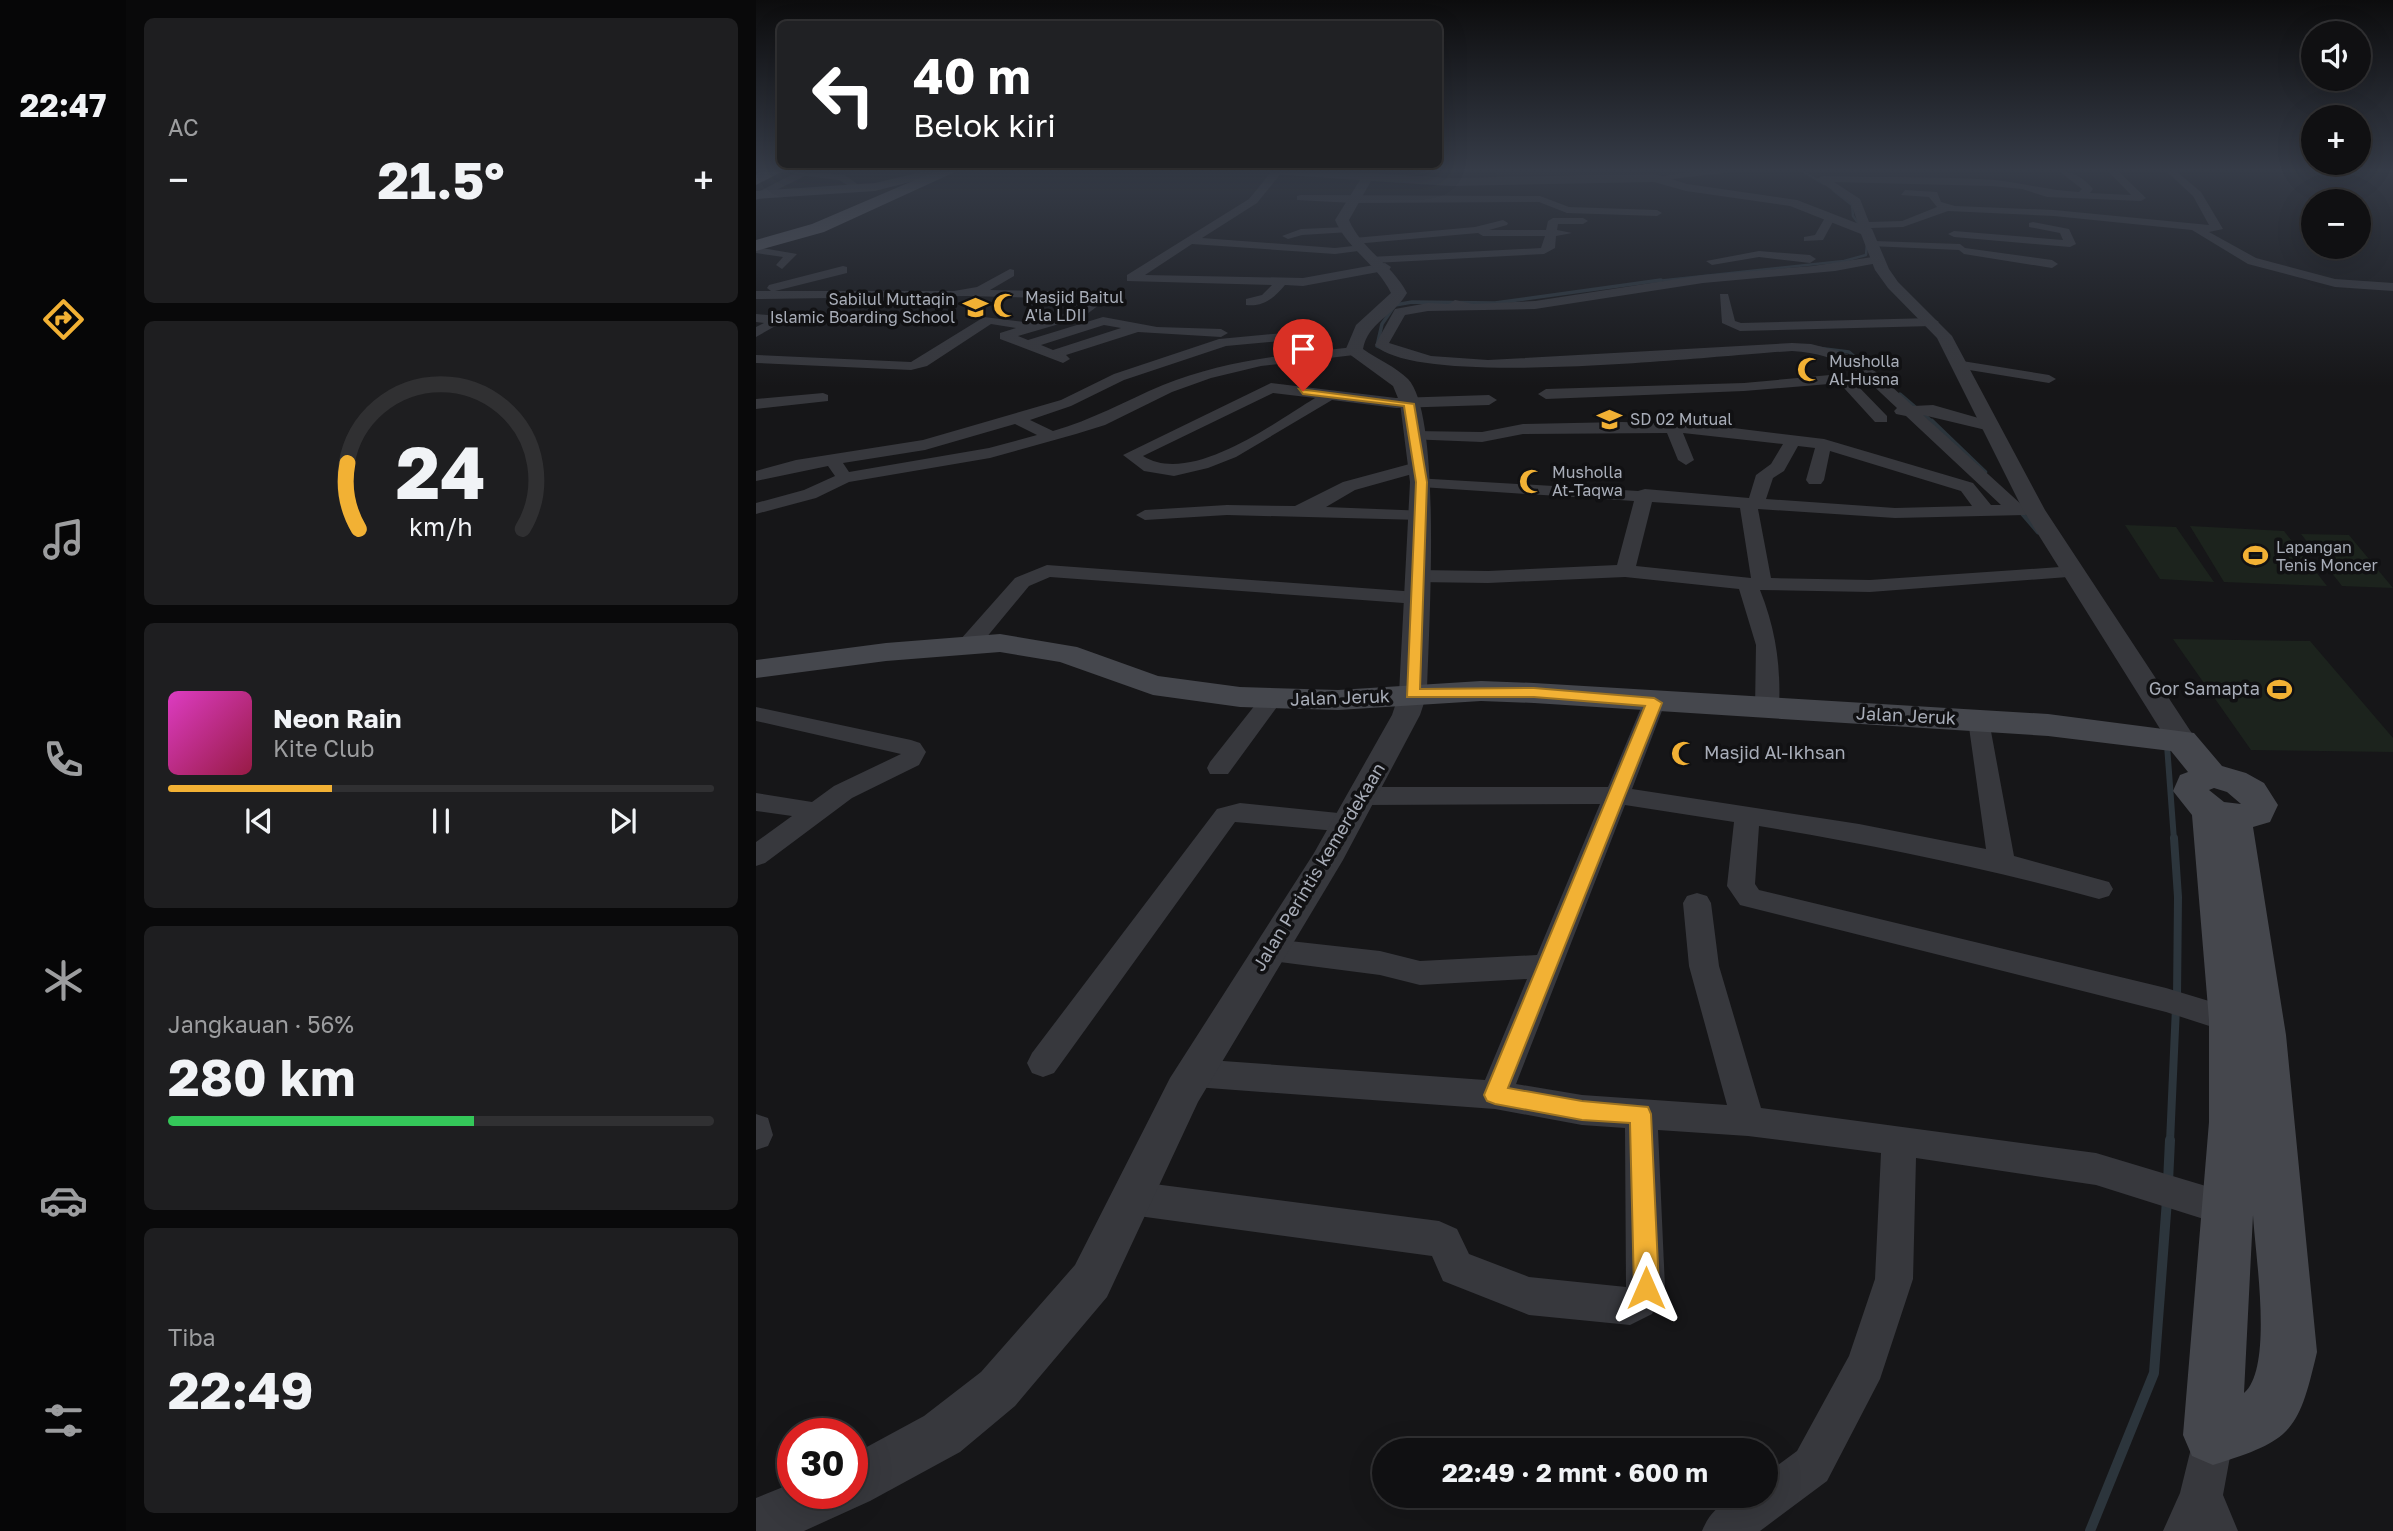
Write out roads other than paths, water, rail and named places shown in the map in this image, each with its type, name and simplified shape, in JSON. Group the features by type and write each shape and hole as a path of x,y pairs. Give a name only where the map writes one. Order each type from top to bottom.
{"main road":[{"name":"Jalan Jeruk","path":"756,669 968,645 1034,647 1066,654 1153,685 1271,700 1338,700 1413,694 1521,692 1654,703 1980,720 2170,739"},
{"path":"2170,739 2218,802 2234,1036 2229,1210 2213,1435 2258,1422 2277,1402 2289,1352 2234,1036"}],"street":[{"path":"969,293 1005,277 1113,286 1189,242"},
{"path":"1212,242 1335,251 1349,242"},
{"path":"1131,278 1303,282 1352,242"},
{"path":"756,509 810,494 844,478 936,460 990,453 1099,422 1193,380 1261,362 1313,355 1339,342 1366,323 1394,302 1399,293 1371,242"},
{"path":"1382,242 1424,268"},
{"path":"1463,242 1544,251 1549,248 1550,242"},
{"path":"1857,242 1897,290 1932,322 1962,365 1990,426 2007,510"},
{"path":"1394,302 1507,308 1694,280 1865,242"},
{"path":"1959,242 1964,252"},
{"path":"2220,242 2252,261 2335,283 2393,288"},
{"path":"759,245 791,254 782,265"},
{"path":"1712,261 1860,245 1964,252 2052,264"},
{"path":"756,294 843,270"},
{"path":"1251,302 1267,298 1280,283"},
{"path":"1072,293 1089,284"},
{"path":"756,294 1072,293 1106,296 1078,314 1005,336 1058,357 1137,328"},
{"path":"1724,297 1732,326 1786,320 1862,324 1932,322"},
{"path":"1459,304 1400,312 1382,340 1382,345 1427,361 1469,363 1808,348 1840,355 1855,363 1892,412 1967,487"},
{"path":"1851,306 1862,324"},
{"path":"1078,314 1137,328 1210,334 1288,325 1339,342"},
{"path":"756,318 779,320 756,333"},
{"path":"756,359 911,366 922,363 989,320 1029,327"},
{"path":"1027,345 1103,321"},
{"path":"756,476 796,465 925,445 1016,419 1066,403 1119,377 1224,342 1285,335 1301,340 1313,355"},
{"name":"Jalan Perintis kemerdekaan","path":"868,1474 942,1434 998,1389 1091,1281 1195,1073 1356,810 1402,724 1413,694 1421,515 1409,404 1401,383 1339,342"},
{"path":"1386,371 1549,369 1796,356"},
{"path":"1162,362 1193,380"},
{"path":"1962,365 2049,380"},
{"path":"1546,394 1744,387 1830,379 1849,384 1892,412 2007,510 2065,573 2170,739"},
{"path":"1328,396 1231,454 1197,467 1163,471 1150,469 1131,455 1270,388 1409,404 1489,400"},
{"path":"756,404 823,398"},
{"path":"1892,412 1948,413 1990,426"},
{"path":"1016,419 1049,435"},
{"path":"1288,510 1319,504 1349,486 1482,437 1523,429 1673,429 1824,444 1967,487 2007,510"},
{"path":"1673,429 1686,460"},
{"path":"1767,709 1770,663 1754,584 1752,503 1765,475 1778,467 1793,440"},
{"path":"1815,481 1824,444"},
{"path":"832,460 844,478"},
{"path":"1417,462 1644,494 1752,503 1895,513 2007,510"},
{"path":"1625,571 1644,494"},
{"path":"1145,515 1288,510 1421,515"},
{"path":"968,645 1022,582 1048,571 1417,587 1488,577 1625,571 1754,584 1870,586 2065,573"},
{"path":"1219,768 1271,700"},
{"path":"1495,1095 1654,703"},
{"path":"756,714 911,748 914,752 910,759 861,782 816,811 756,856"},
{"path":"1980,720 2001,858 1996,861"},
{"path":"1043,1063 1226,815 1240,812 1356,810 1617,795 1859,833 1996,861 2099,889"},
{"path":"756,802 816,811"},
{"path":"1747,816 1741,886 1750,898 2166,1000 2234,1036"},
{"path":"1697,903 1704,966 1748,1121"},
{"path":"1272,950 1380,963 1420,973 1548,966"},
{"path":"1195,1073 1495,1095 1582,1110 1748,1121 1899,1140 2096,1169 2229,1210"},
{"path":"1131,1198 1439,1239 1444,1242 1457,1268 1529,1296 1630,1306 1639,1301 1646,1288 1641,1114"},
{"path":"756,1129 756,1135"},
{"path":"1724,1531 1812,1466 1866,1365 1894,1279 1899,1140"},
{"path":"2201,1519 2213,1435"},
{"path":"756,1525 793,1509"}],"waterway":[{"path":"1648,282 1844,261 1866,255 1867,243"},
{"path":"1388,351 1377,346 1382,324 1395,305 1412,302 1495,303 1661,280"},
{"path":"1817,348 1849,352 1864,365"},
{"path":"1900,394 1934,423"},
{"path":"1932,421 1985,472"},
{"path":"2020,511 2038,532"},
{"path":"2167,745 2174,840"},
{"path":"2174,838 2178,897 2177,997"},
{"path":"2170,1142 2176,1007"},
{"path":"2168,1182 2170,1140"},
{"path":"2090,1531 2154,1373 2167,1200"}],"place":[{"name":"Masjid Baitul A'la LDII","path":"1005,306"},
{"name":"Sabilul Muttaqin Islamic Boarding School","path":"975,308"},
{"name":"Musholla Al-Husna","path":"1809,370"},
{"name":"SD 02 Mutual","path":"1610,419"},
{"name":"Musholla At-Taqwa","path":"1532,481"},
{"name":"Lapangan Tenis Moncer","path":"2256,556"},
{"name":"Gor Samapta","path":"2280,689"},
{"name":"Masjid Al-Ikhsan","path":"1684,753"}]}
